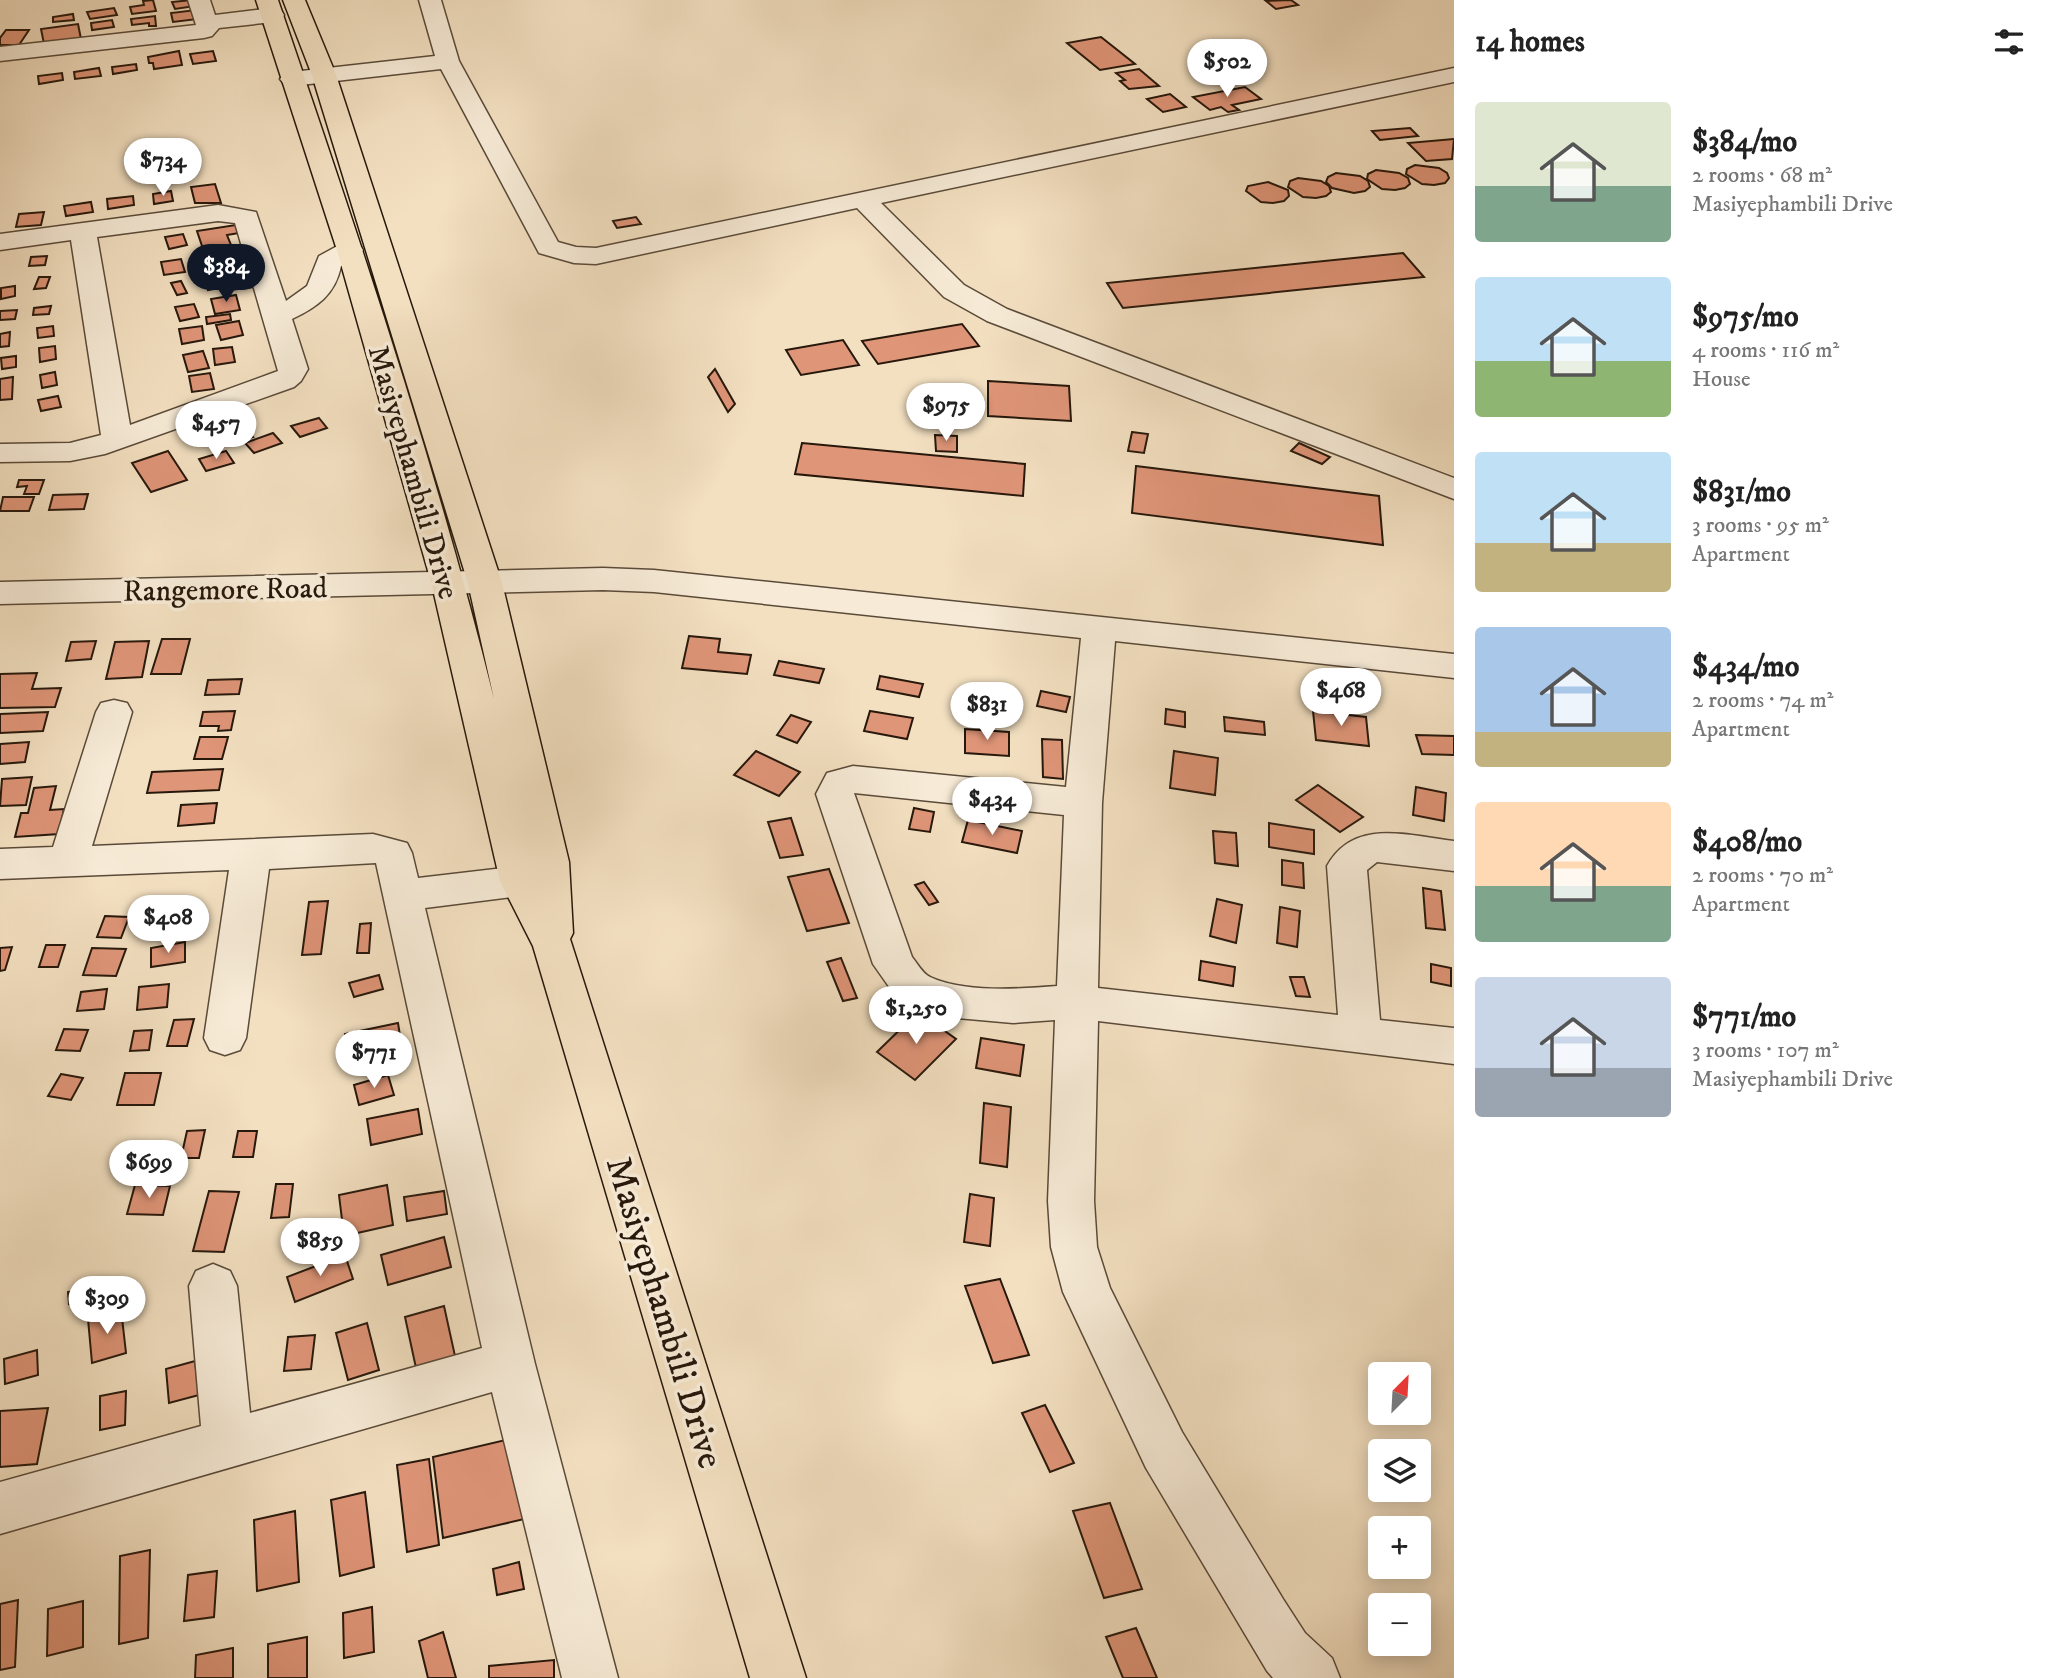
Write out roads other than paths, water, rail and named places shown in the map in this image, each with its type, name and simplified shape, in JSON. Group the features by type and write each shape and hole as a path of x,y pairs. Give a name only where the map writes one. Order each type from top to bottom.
{"main road":[{"name":"Masiyephambili Drive","path":"278,5 324,75 485,583 550,862 553,946"},
{"name":"Masiyephambili Drive","path":"278,5 292,79 350,250 392,401 449,585 520,881 553,946 778,1678"}],"street":[{"path":"0,54 204,31 208,28 198,0"},
{"path":"430,0 448,61 548,247 596,256 1454,75"},
{"path":"206,23 278,5"},
{"path":"292,79 448,61"},
{"path":"863,199 954,291 971,303 1454,489"},
{"path":"0,242 218,213 244,216 247,218 293,369 288,378 117,440 70,452 0,453"},
{"path":"83,230 117,440"},
{"path":"277,316 319,290 324,283 328,262 350,250"},
{"name":"Rangemore Road","path":"0,593 449,585 603,579 654,581 1454,666"},
{"path":"1099,627 1083,803 1071,1201 1074,1247 1087,1292 1164,1450 1264,1619 1286,1652 1312,1678"},
{"path":"67,863 114,712"},
{"path":"1083,803 853,779 840,783 835,794 894,964 914,989 935,997 968,1002 1013,1006 1077,1002 1454,1046"},
{"path":"1360,1033 1347,866 1359,853 1374,847 1454,856"},
{"path":"0,864 373,848 393,853 405,895 510,1364 590,1678"},
{"path":"225,1038 250,855"},
{"path":"405,895 520,881"},
{"path":"213,1286 228,1443"},
{"path":"0,1508 510,1364"}]}
